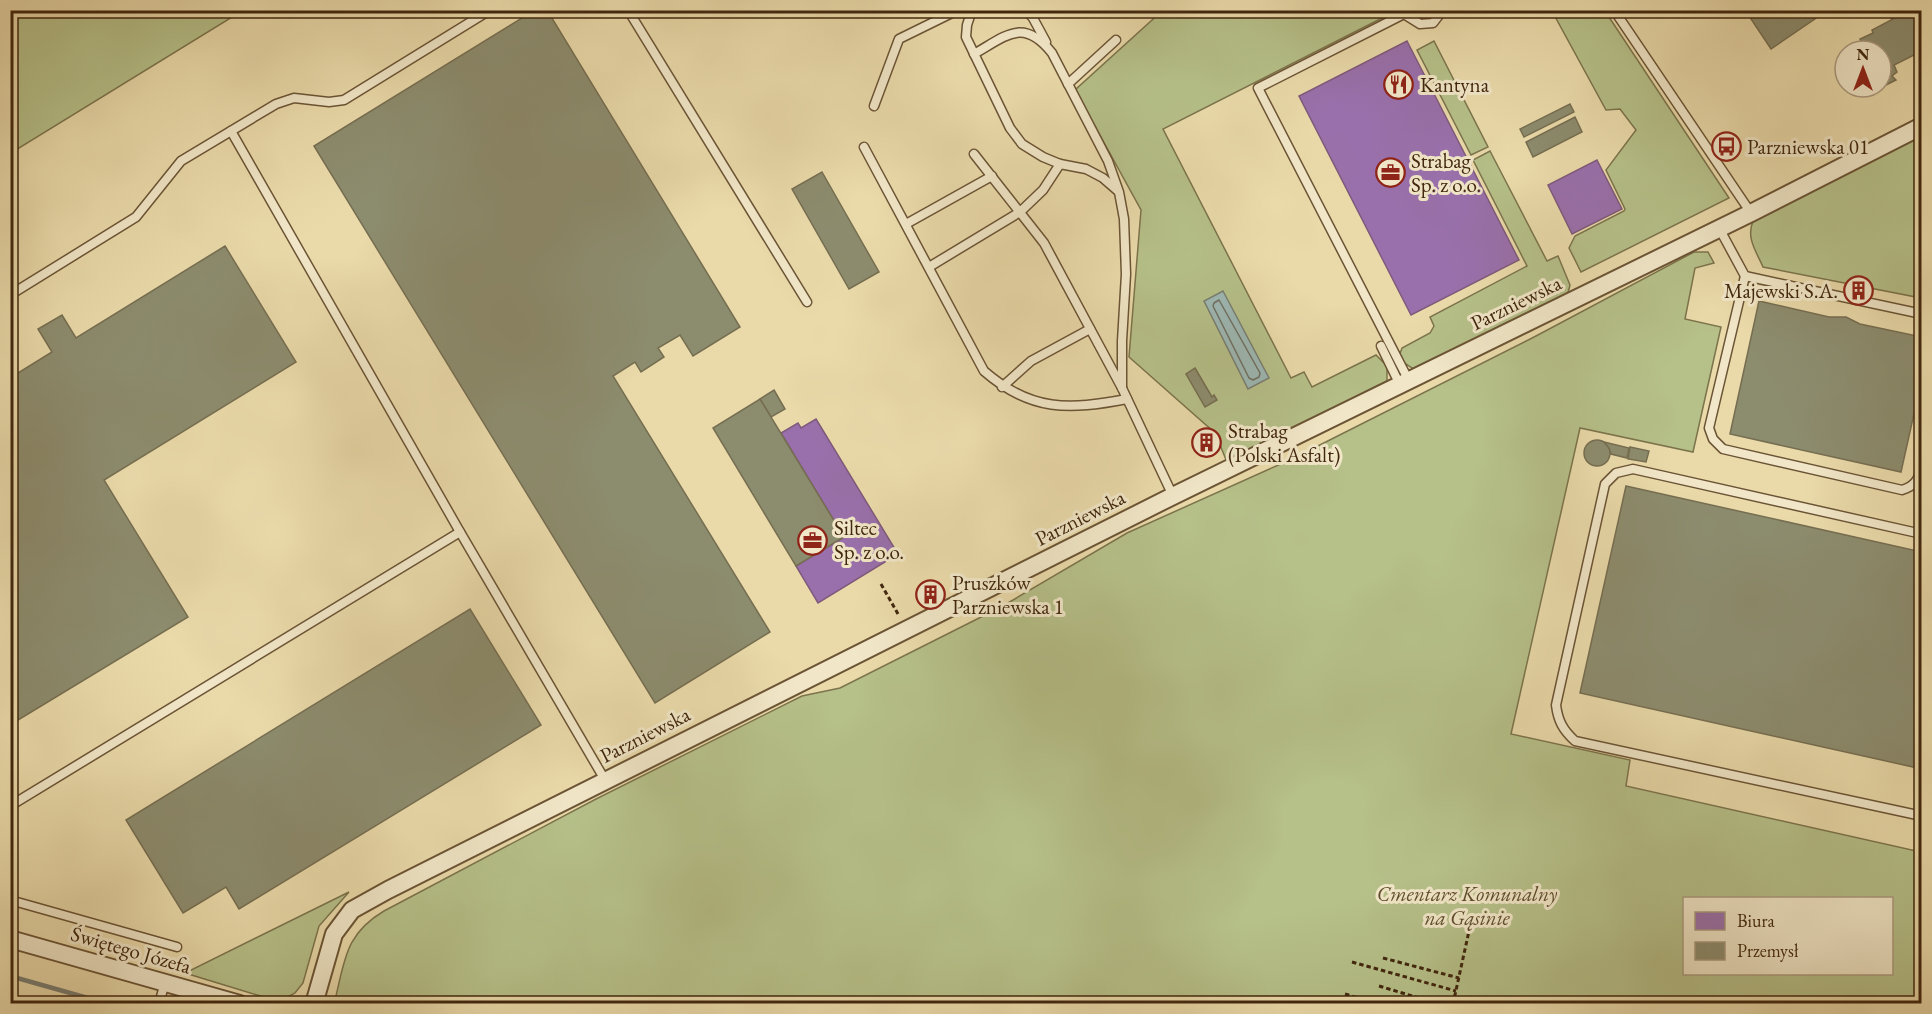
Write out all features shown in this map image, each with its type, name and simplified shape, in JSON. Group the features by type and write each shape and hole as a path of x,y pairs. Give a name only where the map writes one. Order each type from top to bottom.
{"street":[{"name":"Parzniewska","path":"314,1004 334,934 352,910 388,890 1173,496 1751,213 1922,126"},
{"name":"Świętego Józefa","path":"10,939 240,1004"}],"lane":[{"path":"10,295 136,217 181,161 276,104 294,98 329,102 344,100 490,10"},
{"path":"628,10 807,302"},
{"path":"874,106 899,39 958,10"},
{"path":"972,10 966,37 1010,128 1022,144 1060,164 1086,169 1103,178 1119,192"},
{"path":"1026,10 1033,18 1108,161 1119,192 1124,219 1126,273 1122,388"},
{"path":"1405,383 1258,88 1404,12 1420,24 1433,23 1443,10"},
{"path":"1614,10 1751,213"},
{"path":"974,54 1017,32 1027,32 1042,40 1052,53"},
{"path":"1068,84 1116,40"},
{"path":"231,131 460,532 605,780"},
{"path":"864,147 984,371 1002,387 1045,404 1070,407 1092,406 1127,399"},
{"path":"974,154 1044,243 1122,388 1173,496"},
{"path":"928,267 1020,212 1043,189 1060,164"},
{"path":"906,224 992,176"},
{"path":"1719,228 1745,276 1709,428 1713,440 1723,449 1902,490 1910,487 1919,479 1922,466"},
{"path":"1745,276 1922,314"},
{"path":"1002,387 1031,362 1090,329"},
{"path":"1381,346 1405,383"},
{"path":"1922,534 1633,470 1616,473 1605,484 1556,705 1562,726 1575,741 1922,816"},
{"path":"10,806 460,532"},
{"path":"10,900 177,947"},
{"path":"159,1004 165,982"}],"path":[{"path":"880,584 898,614"},
{"path":"1453,1004 1469,930"},
{"path":"1383,958 1459,978"},
{"path":"1352,962 1456,991"},
{"path":"1379,987 1439,1004"},
{"path":"1346,994 1379,1004"},
{"path":"1455,997 1479,1004"}],"green space":[{"path":"16,11 242,11 11,153 10,14"},
{"path":"1162,11 1396,11 1163,129 1291,378 1304,372 1312,387 1376,355 1387,366 1387,381 1227,462 1215,433 1129,357 1141,210 1075,90"},
{"path":"1552,11 1605,11 1729,198 1581,272 1569,248 1575,236 1624,211 1606,170 1636,130 1620,109 1606,110"},
{"path":"1434,41 1488,147 1471,155 1417,50"},
{"path":"1921,133 1921,298 1763,267 1751,239 1753,221"},
{"path":"1490,151 1547,261 1558,256 1570,285 1568,293 1415,370 1398,359 1402,348 1430,333 1434,326 1430,317 1527,266 1473,160"},
{"name":"Cmentarz Komunalny na Gąsinie","path":"1694,252 1708,252 1714,263 1695,268 1685,319 1721,327 1693,452 1580,428 1511,734 1630,760 1626,786 1921,852 1921,1003 336,1003 345,960 354,939 361,929 384,911 596,799 802,696 840,688 1001,607 1127,533 1294,458 1536,336"},
{"path":"349,892 319,926 303,983 295,993 286,998 270,999 185,973"}],"water":[{"path":"1223,291 1269,378 1248,389 1204,301"}],"building: Biura":[{"path":"1887,10 1910,10 1892,20"},
{"path":"1407,41 1519,260 1411,315 1299,96"},
{"path":"1597,160 1622,209 1572,234 1548,185"},
{"path":"816,419 898,554 818,603 796,566 844,537 781,433 798,423 801,428"}],"building: Przemysł":[{"path":"535,10 547,10 740,327 693,356 680,335 658,348 664,357 641,372 635,362 613,376 770,632 655,703 314,146"},
{"path":"1745,10 1828,10 1771,49"},
{"path":"1910,10 1922,10 1922,51 1894,65 1897,72 1893,75 1893,39 1860,39 1873,33 1872,30"},
{"path":"1570,104 1574,112 1524,137 1520,129"},
{"path":"1575,117 1582,132 1533,157 1526,142"},
{"path":"822,172 879,272 849,289 792,189"},
{"path":"225,246 296,362 104,480 188,617 10,725 10,378 52,352 38,329 62,315 76,338"},
{"path":"1759,301 1829,317 1846,317 1860,324 1922,337 1922,378 1901,472 1730,434"},
{"path":"1195,368 1212,397 1214,395 1217,400 1205,407 1186,374"},
{"path":"774,390 785,409 771,417 760,399"},
{"path":"760,399 844,537 796,566 713,428"},
{"name":"Strabag (Polski Asfalt)","path":"1213,436 1216,442 1200,450 1197,443"},
{"path":"1597,440 1606,444 1610,453 1606,462 1597,466 1588,462 1584,453 1588,444"},
{"path":"1604,442 1629,448 1627,458 1611,454"},
{"path":"1630,447 1649,451 1646,462 1628,459"},
{"path":"1626,486 1922,552 1922,769 1580,693"},
{"path":"470,609 541,725 239,909 226,887 183,913 126,820"}],"waterway":[{"path":"10,976 109,1004"}],"place":[{"name":"Kantyna","path":"1399,85"},
{"name":"Parzniewska 01","path":"1726,147"},
{"name":"Strabag Sp. z o.o.","path":"1390,173"},
{"name":"Majewski S.A.","path":"1859,291"},
{"name":"Strabag (Polski Asfalt)","path":"1207,443"},
{"name":"Siltec Sp. z o.o.","path":"813,540"},
{"name":"Pruszków Parzniewska 1","path":"931,595"}]}
